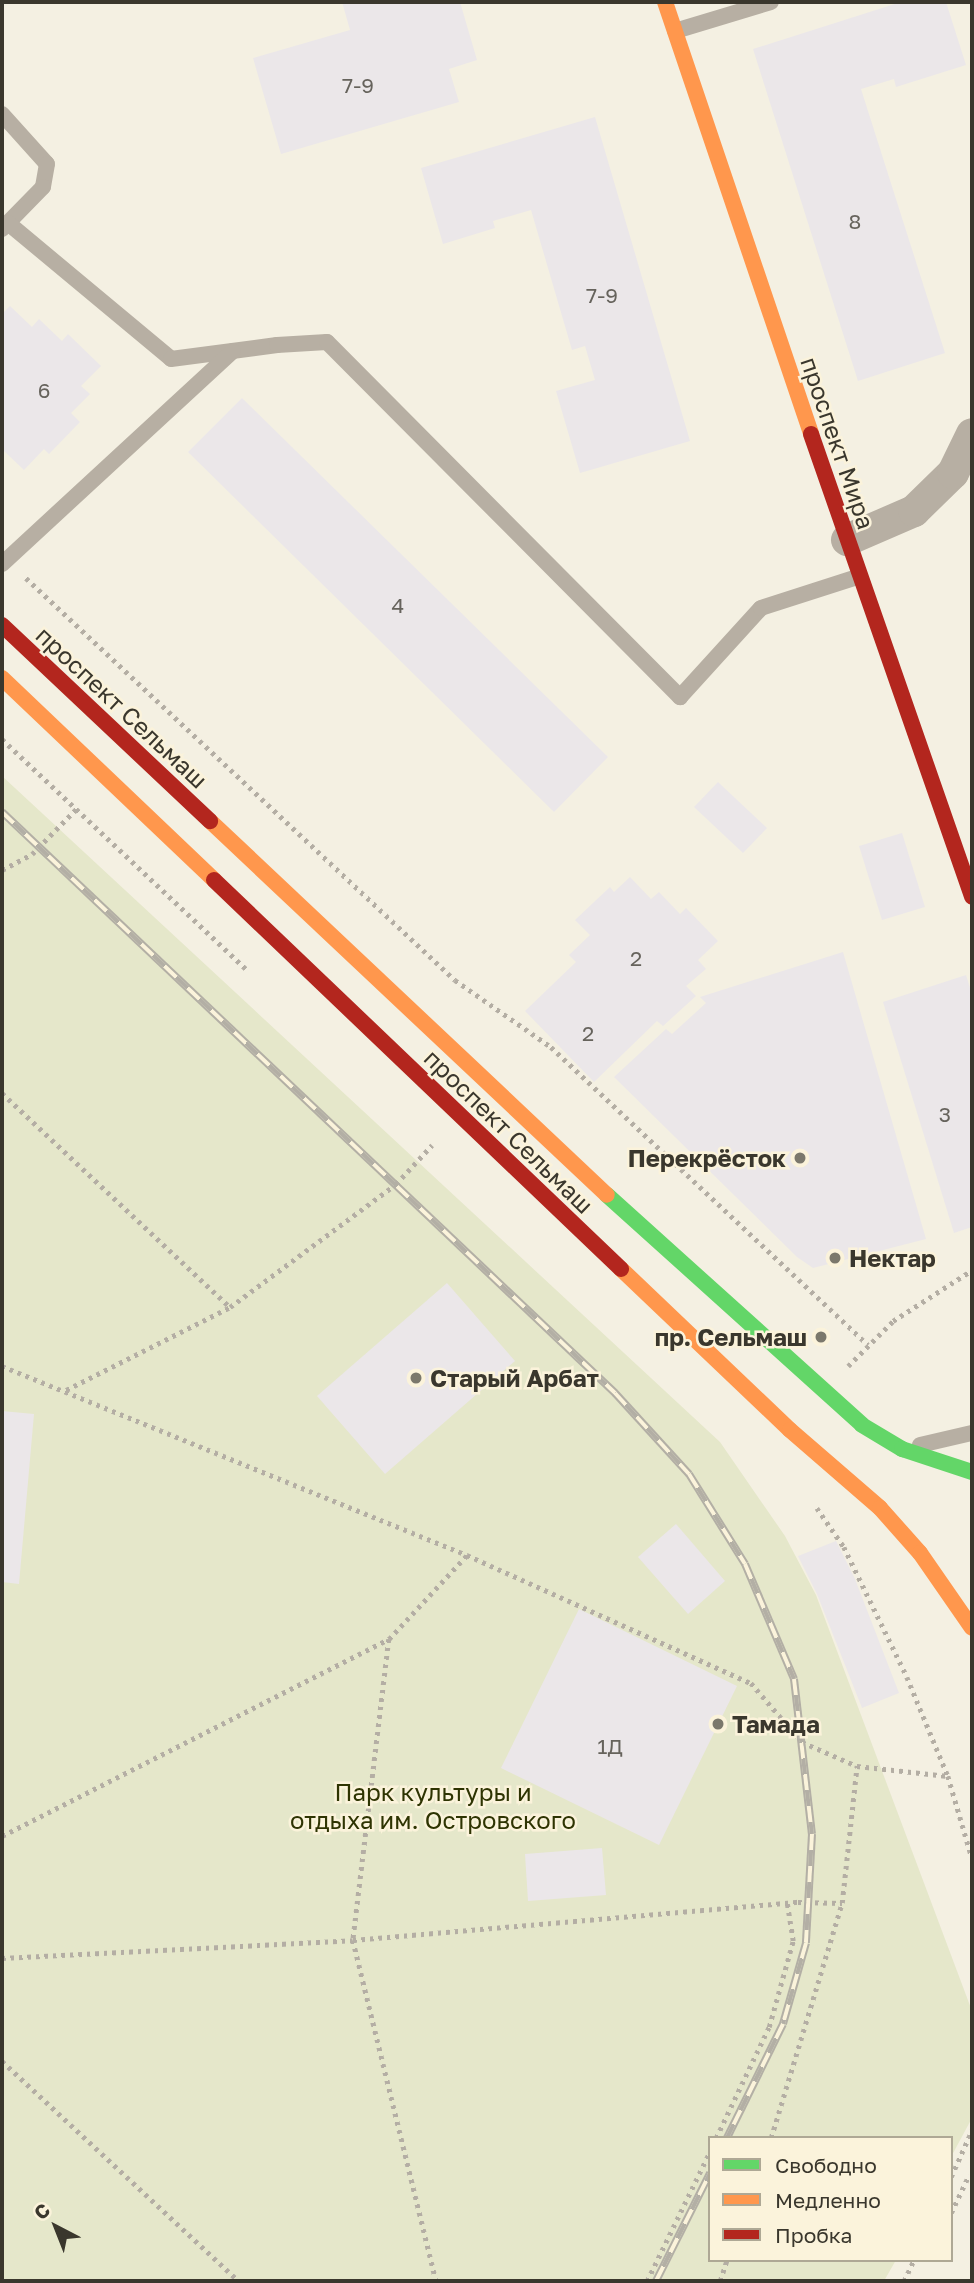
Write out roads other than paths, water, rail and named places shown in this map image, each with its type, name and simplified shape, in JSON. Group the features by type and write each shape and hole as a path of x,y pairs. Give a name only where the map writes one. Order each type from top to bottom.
{"main road":[{"name":"проспект Мира","path":"665,2 847,540 972,897"},
{"name":"проспект Сельмаш","path":"2,625 679,1264 852,1417 902,1449 972,1472"},
{"name":"проспект Сельмаш","path":"2,678 790,1430 880,1508 920,1553 972,1628"}],"street":[{"path":"847,540 914,511 953,472 972,434"}],"lane":[{"path":"675,31 771,2"},
{"path":"2,114 47,164 43,187 5,226 171,359 327,342 680,696 761,608 860,576"},
{"path":"4,562 233,351"},
{"path":"902,1449 972,1433"}],"railway":[{"path":"2,812 615,1393 689,1474 745,1564 794,1679 812,1834 806,1943 783,2024 728,2136"},
{"path":"656,2281 708,2177"}],"place":[{"name":"Перекрёсток","path":"800,1158"},
{"name":"Нектар","path":"835,1258"},
{"name":"пр. Сельмаш","path":"821,1337"},
{"name":"Старый Арбат","path":"416,1378"},
{"name":"Тамада","path":"718,1724"}],"park label":[{"name":"Парк культуры и отдыха им. Островского","path":"433,1806"}]}
